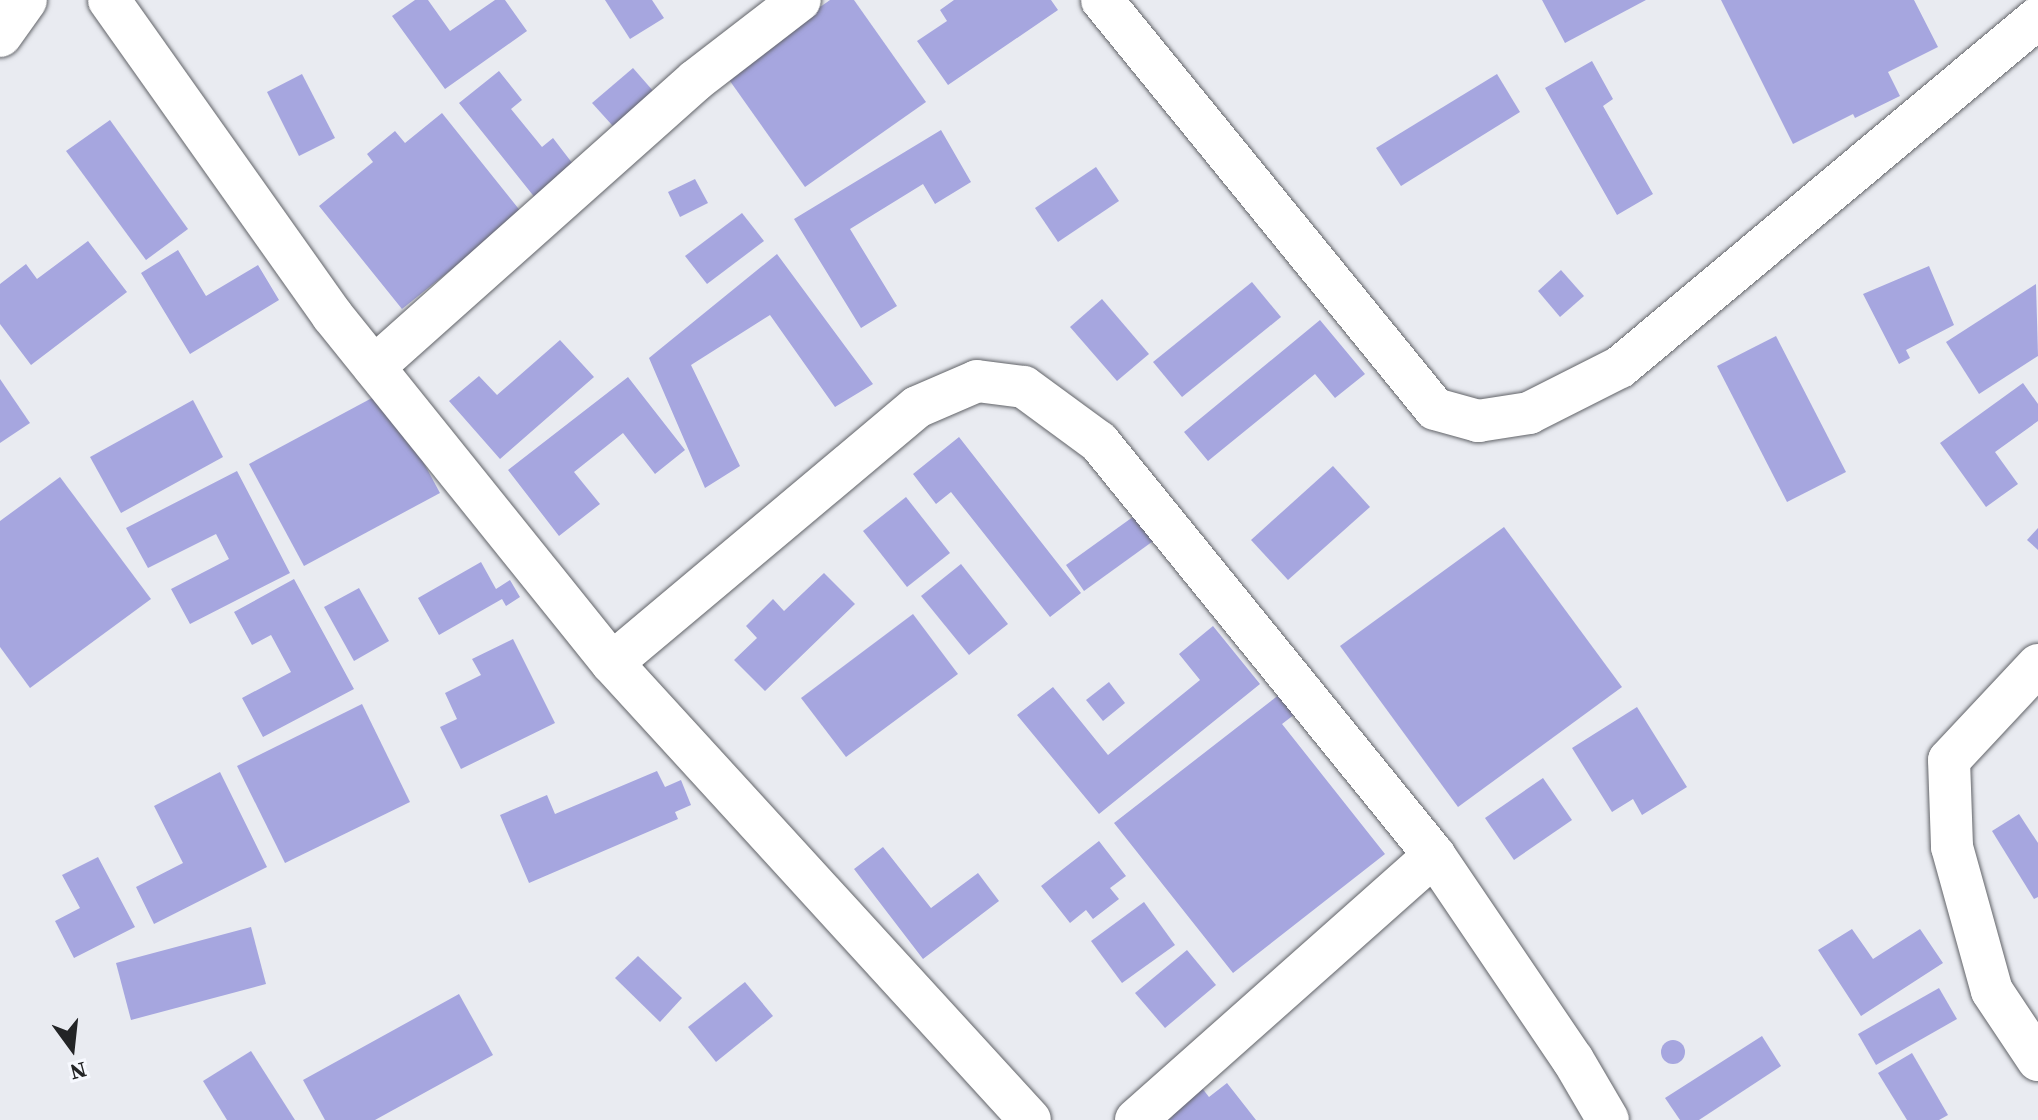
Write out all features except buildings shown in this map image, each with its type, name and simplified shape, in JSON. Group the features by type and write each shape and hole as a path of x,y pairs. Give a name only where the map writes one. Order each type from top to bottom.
{"street":[{"path":"0,35 25,0"},
{"path":"109,0 332,315 612,663 1030,1120"},
{"path":"374,367 696,80 800,0"},
{"path":"1102,0 1435,409 1478,421 1529,413 1620,367 2038,18"},
{"path":"612,663 917,407 977,381 1024,387 1099,442 1434,855 1573,1060 1608,1120"},
{"path":"2038,665 1949,760 1952,847 1992,991 2038,1060"},
{"path":"1136,1120 1434,855"}]}
